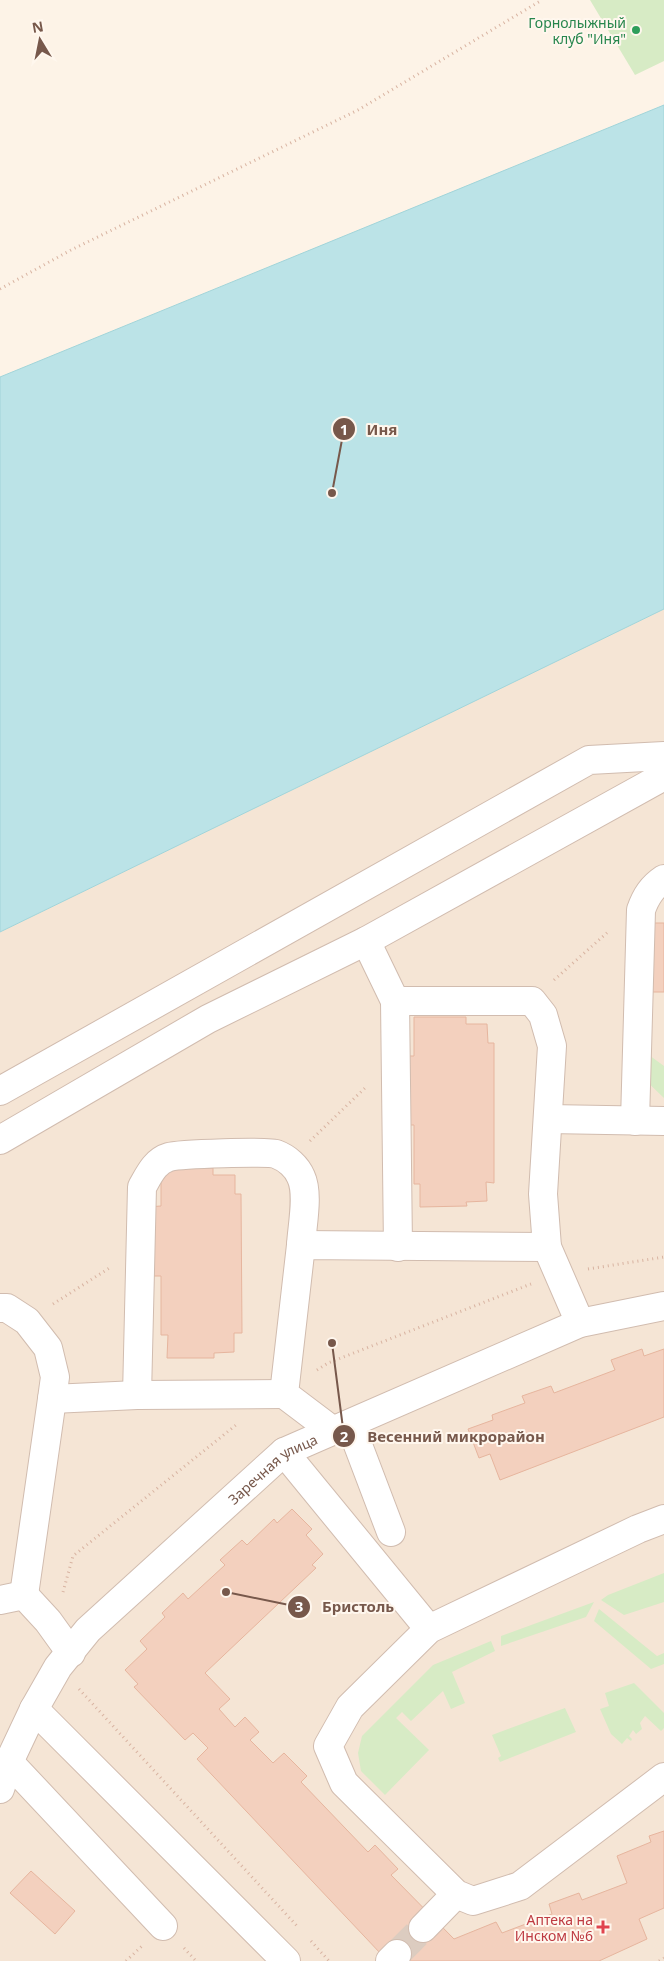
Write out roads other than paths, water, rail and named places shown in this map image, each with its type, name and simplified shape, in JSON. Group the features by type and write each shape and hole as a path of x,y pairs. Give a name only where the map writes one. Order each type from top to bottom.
{"street":[{"path":"0,1091 589,760 664,756"},
{"path":"0,1140 208,1019 366,940 664,776"},
{"path":"635,1121 641,910 646,898 655,885 664,879"},
{"path":"366,940 395,1001 398,1247"},
{"path":"395,1001 532,1001 543,1015 552,1046 543,1194 547,1247 580,1323"},
{"path":"548,1118 664,1121"},
{"path":"137,1395 142,1187 153,1167 169,1157 275,1153 290,1161 301,1176 305,1196 284,1394"},
{"path":"301,1246 547,1247"},
{"name":"Заречная улица","path":"0,1789 9,1762 34,1709 65,1660 88,1630 284,1452 580,1323 664,1306"},
{"path":"0,1308 7,1308 27,1321 48,1348 55,1378 12,1597 48,1621 65,1660"},
{"path":"52,1399 137,1395 284,1394 341,1427 391,1532"},
{"path":"284,1452 429,1629"},
{"path":"664,1519 638,1529 429,1629 350,1706 328,1746 344,1783 456,1894 473,1901 520,1886 664,1777"},
{"path":"34,1709 286,1961"},
{"path":"9,1762 163,1926"},
{"path":"423,1928 456,1894"}],"water":[{"path":"664,105 664,609 0,932 0,377"}],"tunnel":[{"path":"397,1954 423,1928"}],"place":[{"name":"Горнолыжный клуб \"Иня\"","path":"636,30"},
{"name":"Иня","path":"332,493"},
{"name":"Весенний микрорайон","path":"332,1343"},
{"name":"Бристоль","path":"226,1592"},
{"name":"Аптека на Инском №6","path":"603,1927"}]}
